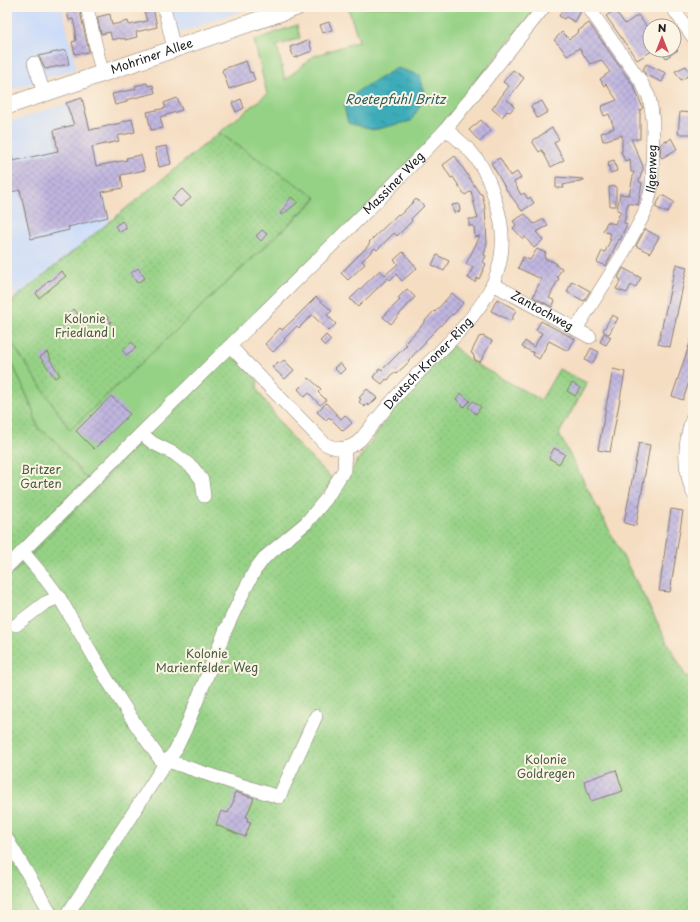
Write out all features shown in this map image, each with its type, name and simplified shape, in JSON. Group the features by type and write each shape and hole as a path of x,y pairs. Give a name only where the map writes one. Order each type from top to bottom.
{"main road":[{"name":"Mohriner Allee","path":"7,106 297,7"}],"street":[{"path":"87,7 103,73"},
{"path":"164,7 174,48"},
{"name":"Massiner Weg","path":"7,568 100,474 386,192 446,129 544,7"},
{"name":"Ilgenweg","path":"576,329 621,257 644,214 652,186 652,121 651,106 648,97 640,80 588,7"},
{"path":"672,7 693,37"},
{"path":"34,63 44,93"},
{"name":"Deutsch-Kroner-Ring","path":"345,448 356,444 360,440 403,388 463,328 484,300 493,284 500,264 503,240 502,223 492,191 480,164 472,153 446,129"},
{"name":"Zantochweg","path":"493,284 590,337"},
{"path":"67,915 175,751 226,629 256,570 264,558 306,523 326,499 344,470 345,448 332,447 324,443 230,346"},
{"path":"693,416 686,447 686,463 693,493"},
{"path":"142,433 153,443 175,454 193,468 202,480 204,496"},
{"path":"23,552 59,597 108,681 138,728 166,763 279,797 316,716"},
{"path":"16,625 45,603 59,597"},
{"path":"7,839 52,915"}],"shaded area":[{"path":"7,7 62,7 76,68 7,91"},
{"path":"167,7 247,7 247,9 179,33 178,30 172,31"},
{"path":"82,98 110,221 15,298 7,262 7,123"}],"green space":[{"path":"537,7 430,140 229,351 13,573 7,567 7,558 87,479 52,438 38,428 32,407 10,358 7,357 7,336 70,430 317,198 219,133 267,94 254,40 297,25 300,38 277,46 285,80 314,56 359,41 348,8"},
{"name":"Kolonie Friedland I","path":"219,133 317,197 70,431 7,336 7,305"},
{"name":"Kolonie Marienfelder Weg","path":"452,345 470,361 541,400 559,369 587,383 559,434 686,677 693,675 693,915 7,915 7,567 13,573 229,351 258,381 258,391 292,438 340,486 397,404"},
{"name":"Britzer Garten","path":"7,357 10,358 32,407 38,428 52,438 87,479 7,558"}],"water":[{"name":"Roetepfuhl Britz","path":"397,68 420,75 425,97 411,121 373,130 348,123 344,106 359,90"}],"building":[{"path":"68,7 79,7 89,52 75,54 72,42 76,41 76,32 73,19 69,20 67,12 69,11"},
{"path":"143,7 153,7 157,27 136,32 137,37 125,40 125,38 120,38 112,40 110,32 101,34 97,17 110,14 112,25 128,21 129,25 147,21"},
{"path":"564,7 580,7 581,11 575,22 566,17 564,19 559,16"},
{"path":"615,10 625,24 638,15 642,20 642,57 637,60 606,16"},
{"path":"329,22 332,30 323,33 320,25"},
{"path":"589,23 634,87 643,108 640,110 640,139 631,139 643,166 643,171 639,182 642,183 638,205 628,203 624,223 627,224 606,266 597,262 602,251 605,252 611,239 609,239 611,234 603,231 607,222 615,224 621,211 617,210 620,194 629,195 634,172 631,172 630,159 625,161 621,151 622,135 603,141 601,133 614,128 609,114 604,116 601,108 603,107 602,106 617,100 606,84 604,86 600,79 610,72 601,60 590,64 579,48 567,56 554,40 562,32 569,39"},
{"path":"309,40 312,51 294,58 290,47"},
{"path":"66,50 69,64 45,69 38,56"},
{"path":"246,61 250,73 252,72 255,80 229,89 222,73 223,69"},
{"path":"646,64 666,73 662,82 646,75 643,70"},
{"path":"686,66 691,74 681,80 675,71"},
{"path":"513,70 524,78 507,100 513,104 512,105 514,107 510,112 507,111 502,117 492,109 509,86 503,82"},
{"path":"147,83 148,86 153,85 155,93 126,100 127,102 115,105 112,94 136,89 135,86"},
{"path":"82,98 90,130 132,119 135,132 117,136 119,141 92,147 96,166 127,160 126,158 141,155 145,170 121,175 123,188 102,192 108,217 68,227 69,230 31,239 20,190 7,193 7,146 10,146 13,161 58,151 54,130 74,125 66,103"},
{"path":"177,98 182,110 160,117 163,128 151,130 147,112 166,108 164,103"},
{"path":"241,99 244,108 236,112 232,103"},
{"path":"542,101 548,112 537,118 531,106"},
{"path":"680,112 693,113 693,134 678,134"},
{"path":"481,120 491,131 480,142 469,130"},
{"path":"552,128 559,139 554,143 564,160 551,167 542,150 539,152 532,141"},
{"path":"671,138 677,149 662,158 660,156 661,144 666,140 667,142"},
{"path":"167,146 171,164 159,167 155,148"},
{"path":"455,156 480,194 482,194 485,208 487,243 484,255 486,256 483,262 486,264 479,279 477,278 475,282 468,278 473,267 466,264 480,236 475,237 474,226 469,226 469,219 478,219 471,191 465,195 453,177 451,178 443,165"},
{"path":"500,158 510,176 517,172 521,178 514,182 521,195 524,193 528,199 530,197 534,203 522,211 506,189 491,163"},
{"path":"614,160 617,171 610,173 608,162"},
{"path":"556,177 584,180 563,185 564,188 556,188"},
{"path":"616,186 616,206 610,206 609,187"},
{"path":"182,189 191,198 180,207 172,198"},
{"path":"662,195 674,202 667,213 655,207"},
{"path":"291,197 298,202 282,215 280,214"},
{"path":"416,199 424,206 411,219 412,221 397,236 394,233 377,250 375,248 362,261 365,264 348,280 341,273 366,248 370,243 369,242"},
{"path":"459,204 460,211 454,213 452,205"},
{"path":"525,214 534,224 544,219 548,226 536,232 543,240 534,248 525,237 523,239 513,228 516,225 513,221"},
{"path":"122,221 127,228 120,232 115,226"},
{"path":"645,229 659,237 650,253 636,246"},
{"path":"262,230 267,234 261,241 256,236"},
{"path":"537,249 546,253 544,258 556,263 555,265 562,268 557,277 559,278 549,298 555,301 552,307 533,297 541,279 518,268 523,257 530,260"},
{"path":"403,252 417,268 402,281 396,274 390,280 388,278 358,307 350,299 380,270 385,275 398,264 394,260"},
{"path":"437,255 449,261 444,271 432,265"},
{"path":"676,264 687,267 670,347 658,344"},
{"path":"138,268 145,278 137,283 131,273"},
{"path":"623,268 641,278 635,288 631,285 627,293 616,289 621,280 618,278"},
{"path":"61,271 66,276 39,298 36,293"},
{"path":"572,281 590,291 584,301 567,292"},
{"path":"407,289 415,297 391,324 383,317 400,300 398,298"},
{"path":"452,293 463,303 453,315 452,314 425,341 426,342 408,361 409,362 396,374 394,372 388,380 386,379 382,384 373,377 380,368 382,370 407,345 405,343"},
{"path":"316,297 332,311 327,315 336,324 329,331 312,315 299,328 297,326 273,352 265,344 280,328 282,330"},
{"path":"497,299 516,310 511,321 491,311"},
{"path":"74,309 80,317 74,322 68,314"},
{"path":"106,315 111,322 106,326 101,319"},
{"path":"612,315 618,318 609,334 603,331"},
{"path":"541,321 575,339 568,351 549,341 539,359 533,355 534,353 522,347 525,341 534,347 542,333 536,330"},
{"path":"604,333 611,337 606,345 600,342"},
{"path":"326,335 331,340 325,346 320,341"},
{"path":"483,336 492,341 480,362 475,360 473,354 471,353 479,337"},
{"path":"692,337 693,370 683,400 672,396"},
{"path":"132,342 136,348 126,355 122,350"},
{"path":"591,348 599,352 592,364 585,360"},
{"path":"47,352 51,359 50,360 60,375 55,378 40,357"},
{"path":"284,360 294,370 285,379 272,367 278,362 279,364"},
{"path":"340,363 345,369 340,374 334,368"},
{"path":"613,369 625,372 610,452 598,450"},
{"path":"309,378 321,389 318,392 326,400 320,405 309,393 305,397 298,389"},
{"path":"572,383 580,388 575,396 567,391"},
{"path":"367,389 377,398 369,406 367,404 365,407 359,402 361,399 359,398"},
{"path":"461,393 470,401 464,407 456,399"},
{"path":"111,396 130,414 94,449 76,431"},
{"path":"473,401 481,407 476,414 468,407"},
{"path":"326,403 341,419 345,415 352,423 343,431 329,417 326,420 317,412"},
{"path":"639,443 650,445 636,526 624,523"},
{"path":"554,448 565,454 559,464 549,458"},
{"path":"671,509 683,511 670,592 659,591"},
{"path":"616,770 623,791 591,801 584,781"},
{"path":"235,792 254,798 246,817 248,817 247,821 251,822 245,837 216,825 221,811 228,813 235,798 233,798"}],"park label":[{"name":"Kolonie Goldregen","path":"546,767"}]}
